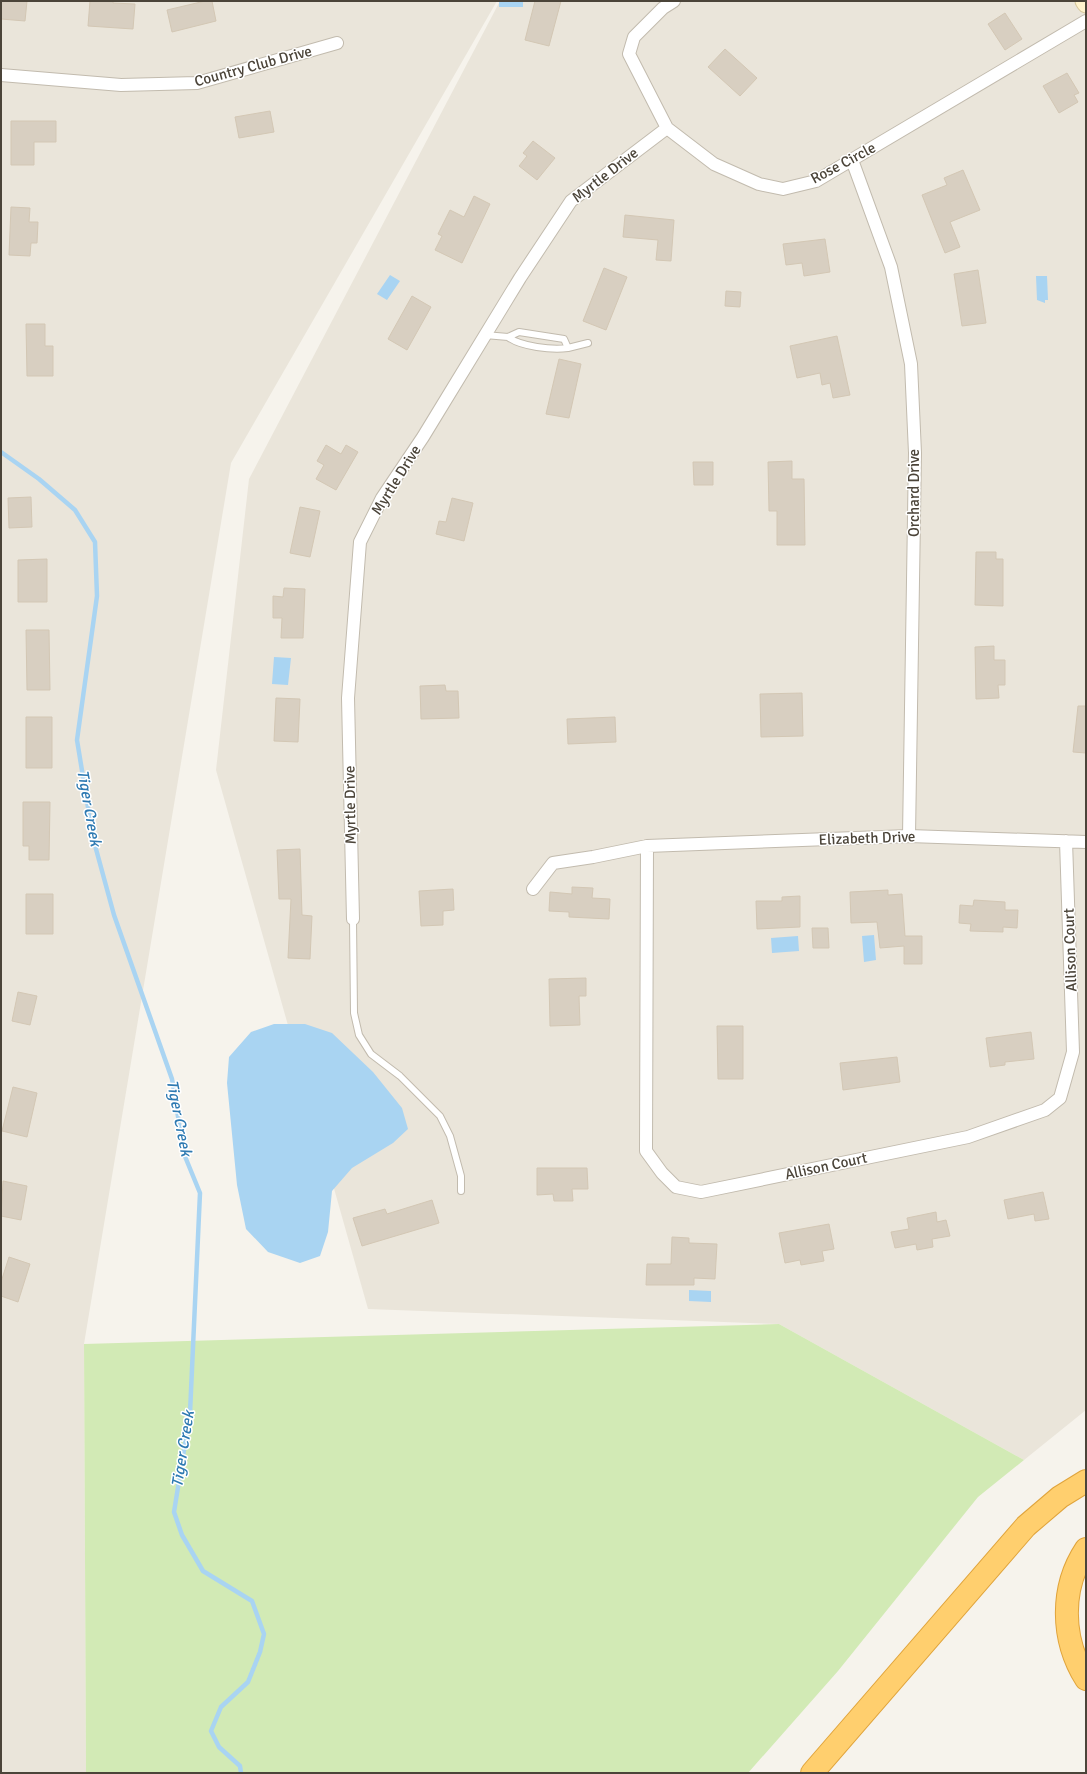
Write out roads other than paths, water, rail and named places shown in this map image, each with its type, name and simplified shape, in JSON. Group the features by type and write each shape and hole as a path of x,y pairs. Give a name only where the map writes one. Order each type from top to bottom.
{"highway":[{"path":"812,1773 1026,1526 1060,1497 1086,1480"},
{"path":"1086,1549 1073,1574 1067,1599 1066,1614 1071,1644 1086,1678"}],"street":[{"name":"Rose Circle","path":"674,1 663,8 634,37 629,54 666,128 714,164 759,184 783,189 816,181 1086,21"},
{"name":"Country Club Drive","path":"1,75 121,85 197,83 337,43"},
{"name":"Myrtle Drive","path":"353,919 348,698 360,542 382,498 423,437 485,334 571,201 666,128"},
{"name":"Orchard Drive","path":"852,160 891,268 911,364 915,453 909,836"},
{"name":"Elizabeth Drive","path":"533,889 553,863 593,857 647,846 909,836 1086,842"},
{"name":"Allison Court","path":"647,846 646,1151 662,1173 676,1187 702,1192 968,1137 1045,1110 1060,1098 1073,1052 1066,841"}],"lane":[{"path":"508,338 519,332 564,339 568,348"},
{"path":"485,334 508,338 516,343 559,349 588,343"},
{"path":"353,919 354,1013 358,1035 371,1054 400,1076 440,1116 450,1136 461,1176 461,1192"}],"water":[{"path":"499,1 523,1 523,7 499,7"},
{"path":"390,275 400,281 387,300 377,294"},
{"path":"1036,276 1047,276 1048,300 1045,300 1045,303 1037,300"},
{"path":"274,657 291,658 288,685 272,684"},
{"path":"874,935 876,960 864,962 862,936"},
{"path":"798,936 799,951 772,953 771,938"},
{"path":"274,1024 305,1024 332,1033 373,1072 402,1108 408,1129 393,1143 352,1168 332,1191 328,1232 320,1256 300,1263 268,1252 246,1229 237,1185 227,1083 229,1057 251,1032"},
{"path":"689,1290 711,1291 711,1302 689,1301"}],"waterway":[{"name":"Tiger Creek","path":"1,452 39,479 75,510 95,542 97,596 77,740 93,838 114,915 172,1079 184,1154 200,1193 190,1413 174,1512 182,1535 203,1571 252,1601 264,1634 260,1652 248,1682 221,1707 211,1731 219,1747 240,1766 241,1773"}]}
